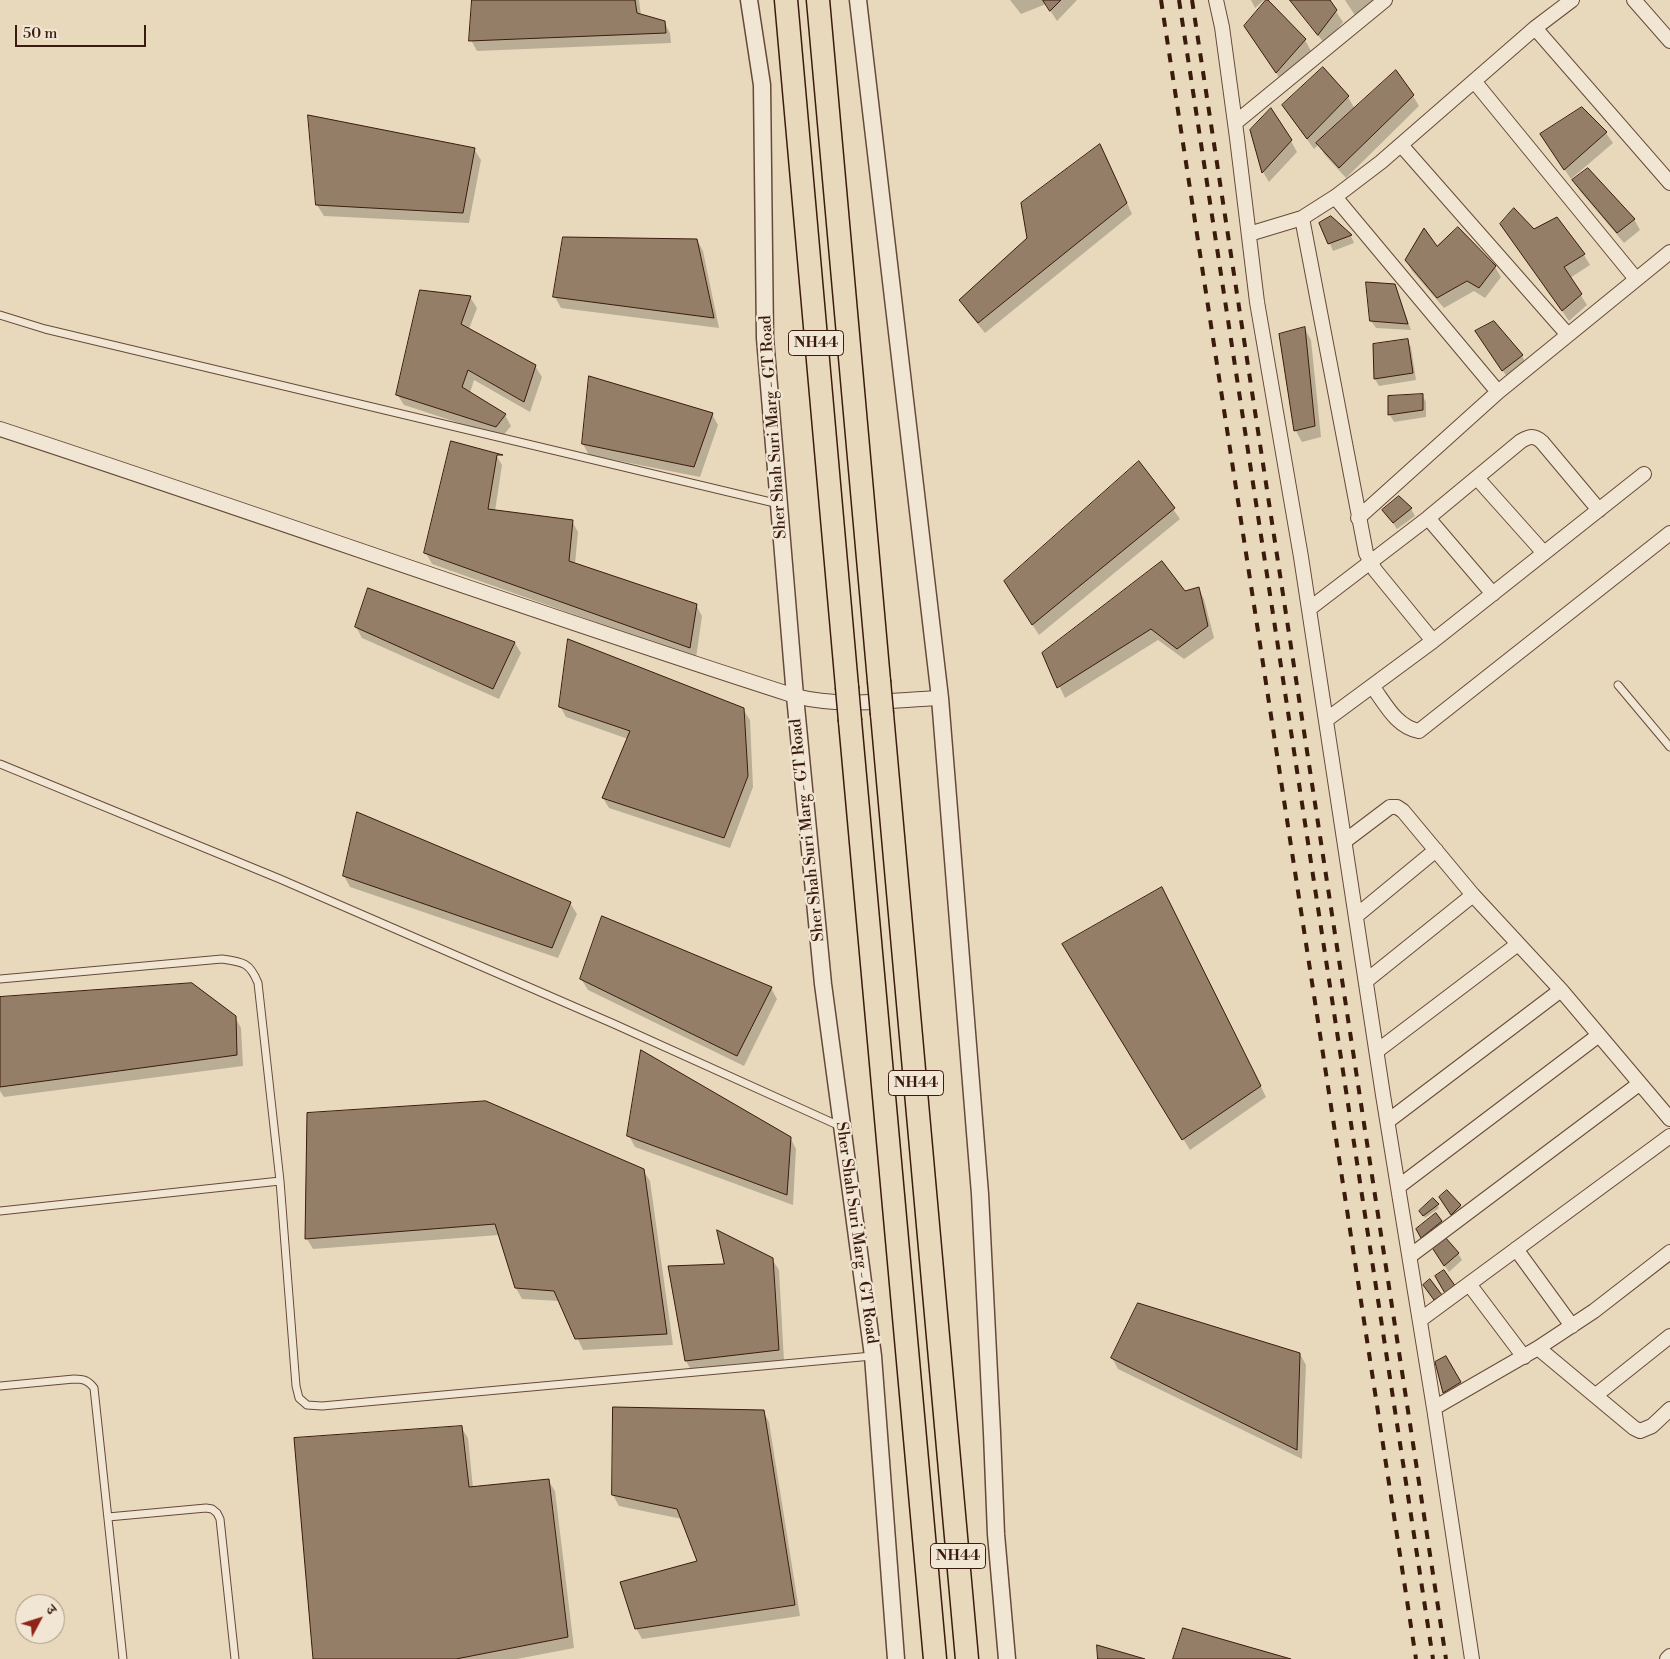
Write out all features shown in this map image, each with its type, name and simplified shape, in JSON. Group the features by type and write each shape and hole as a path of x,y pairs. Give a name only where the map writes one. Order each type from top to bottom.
{"highway":[{"name":"NH44","path":"786,0 935,1659"},
{"name":"NH44","path":"818,0 967,1659"}],"street":[{"name":"Sher Shah Suri Marg - GT Road","path":"749,0 762,85 765,338 795,696 823,984 873,1356 896,1659"},
{"path":"858,0 940,698 980,1194 996,1534 1007,1659"},
{"path":"1216,0 1222,27 1257,302 1309,609 1472,1659"},
{"path":"1234,123 1384,0"},
{"path":"1249,234 1302,218 1335,197 1401,145 1535,28 1572,0"},
{"path":"1634,0 1670,41"},
{"path":"1535,28 1670,183"},
{"path":"1474,80 1636,279"},
{"path":"1401,145 1568,335"},
{"path":"1335,197 1498,392"},
{"path":"1302,218 1358,518 1369,562 1432,641"},
{"path":"1358,518 1498,392 1670,252"},
{"path":"0,429 129,471 626,642 795,696 832,703 940,698"},
{"path":"1309,609 1428,518 1521,441 1530,436 1536,437 1599,510"},
{"path":"1326,720 1493,594 1644,474"},
{"path":"1477,478 1544,553"},
{"path":"1428,518 1493,594"},
{"path":"1372,686 1402,724 1410,729 1419,731 1670,534"},
{"path":"1345,841 1390,806 1397,807 1403,812 1473,895 1561,990 1670,1119"},
{"path":"1356,916 1436,850"},
{"path":"1366,981 1473,895"},
{"path":"1377,1051 1518,944"},
{"path":"1388,1121 1561,990"},
{"path":"1398,1187 1599,1035"},
{"path":"1410,1256 1639,1084"},
{"path":"1420,1320 1670,1136"},
{"path":"1516,1249 1572,1326"},
{"path":"1434,1408 1524,1357 1572,1326 1670,1252"},
{"path":"1469,1284 1524,1357"},
{"path":"1596,1396 1670,1336"},
{"path":"1538,1348 1640,1431 1652,1426 1670,1408"},
{"path":"1667,1659 1670,1656"}],"lane":[{"path":"0,315 55,331 779,504"},
{"path":"1618,685 1670,747"},
{"path":"0,764 289,883 614,1024 842,1127"},
{"path":"0,980 222,959 240,961 252,969 258,984 280,1181 296,1386 299,1398 307,1405 322,1406 873,1356"},
{"path":"0,1211 280,1181"},
{"path":"0,1386 83,1379 90,1382 94,1388 123,1659"},
{"path":"108,1517 196,1508 212,1509 217,1513 220,1519 235,1659"}],"building":[{"path":"472,0 635,0 637,13 665,21 666,33 469,41"},
{"path":"1043,0 1061,0 1050,11"},
{"path":"1266,0 1306,39 1276,73 1244,26"},
{"path":"1290,0 1330,0 1337,10 1318,35"},
{"path":"1323,67 1349,96 1307,139 1282,105"},
{"path":"1396,70 1414,95 1339,168 1316,143"},
{"path":"1582,107 1607,132 1564,170 1540,134"},
{"path":"1271,108 1292,140 1262,173 1250,130"},
{"path":"308,115 475,148 463,213 316,205"},
{"path":"1100,144 1127,203 978,323 959,300 1027,238 1021,203"},
{"path":"1588,168 1635,219 1617,233 1572,180"},
{"path":"1514,208 1534,229 1557,217 1585,254 1564,267 1582,294 1562,311 1500,224"},
{"path":"1331,216 1352,235 1328,244 1319,223"},
{"path":"1458,227 1496,266 1479,288 1467,281 1437,298 1405,260 1424,228 1437,246"},
{"path":"563,237 697,239 714,318 553,297"},
{"path":"1366,282 1395,284 1408,324 1370,321"},
{"path":"420,290 471,296 461,324 536,365 524,402 468,370 462,387 506,414 496,427 396,395"},
{"path":"1494,321 1523,355 1502,371 1475,331"},
{"path":"1305,327 1315,426 1294,431 1279,334"},
{"path":"1408,339 1413,373 1374,379 1373,344"},
{"path":"589,376 713,413 694,467 582,444"},
{"path":"1423,394 1423,410 1388,415 1388,396"},
{"path":"451,441 503,455 497,455 488,509 573,520 569,561 697,604 690,648 424,553"},
{"path":"1139,461 1175,508 1032,625 1004,581"},
{"path":"1399,496 1412,508 1393,523 1382,510"},
{"path":"1162,561 1185,591 1199,587 1208,626 1177,649 1151,629 1057,688 1042,653"},
{"path":"368,588 515,642 493,689 355,627"},
{"path":"568,639 744,708 748,776 724,838 602,798 630,731 559,707"},
{"path":"357,812 571,902 552,948 343,876"},
{"path":"1162,887 1261,1086 1182,1140 1062,944"},
{"path":"602,916 772,987 737,1056 580,979"},
{"path":"192,983 236,1016 237,1055 0,1087 0,997"},
{"path":"641,1050 791,1137 787,1195 627,1136"},
{"path":"486,1101 644,1169 667,1334 575,1339 554,1291 515,1288 495,1224 305,1239 307,1113"},
{"path":"1447,1190 1461,1205 1451,1215 1439,1197"},
{"path":"1433,1198 1439,1204 1423,1216 1419,1211"},
{"path":"1436,1213 1442,1221 1421,1238 1416,1229"},
{"path":"717,1230 773,1258 779,1350 685,1361 668,1266 724,1264"},
{"path":"1445,1237 1459,1253 1444,1266 1433,1249"},
{"path":"1444,1270 1456,1287 1446,1295 1435,1276"},
{"path":"1430,1279 1442,1295 1434,1300 1423,1285"},
{"path":"1138,1303 1300,1353 1297,1450 1111,1358"},
{"path":"1446,1356 1461,1382 1443,1393 1435,1362"},
{"path":"613,1407 764,1410 795,1605 635,1629 620,1582 697,1561 677,1509 612,1495"},
{"path":"462,1426 469,1487 549,1479 568,1637 456,1659 313,1659 294,1438"},
{"path":"1183,1628 1291,1659 1173,1659"},
{"path":"1097,1645 1145,1659 1098,1659"}],"railway":[{"path":"1161,0 1416,1659"},
{"path":"1179,0 1433,1659"},
{"path":"1192,0 1446,1659"}]}
